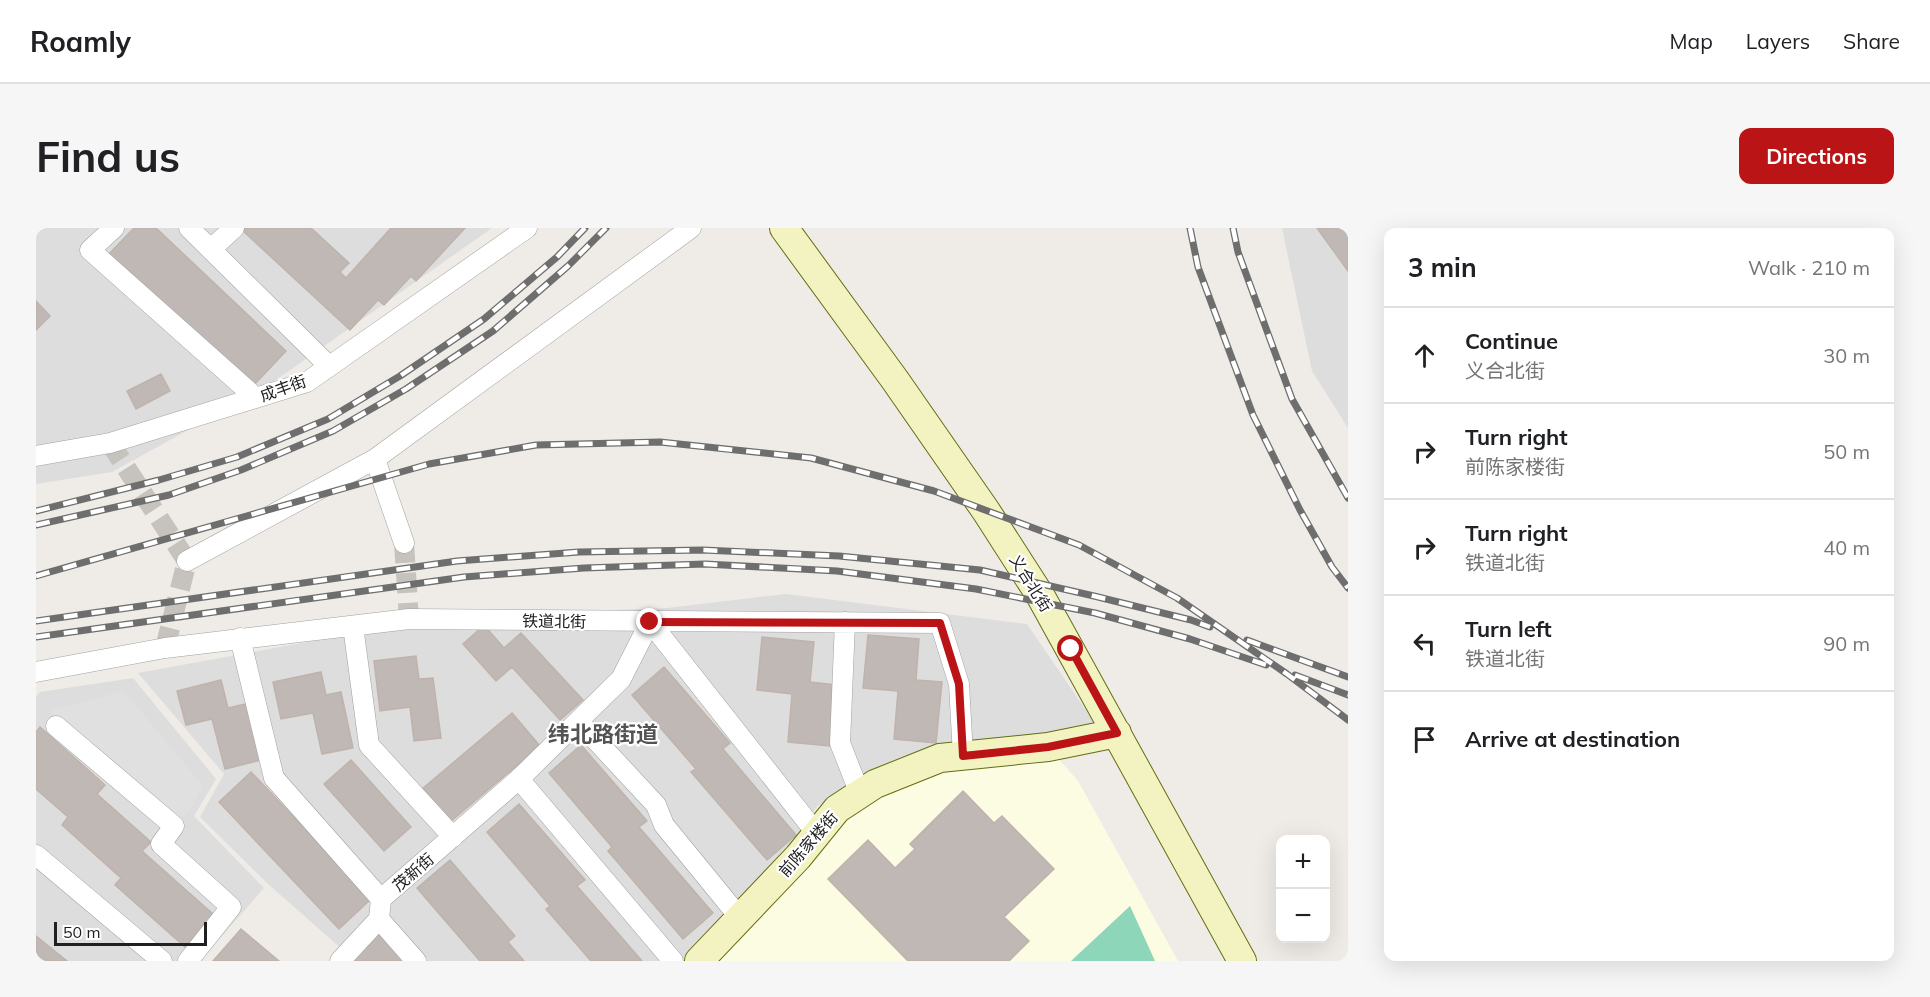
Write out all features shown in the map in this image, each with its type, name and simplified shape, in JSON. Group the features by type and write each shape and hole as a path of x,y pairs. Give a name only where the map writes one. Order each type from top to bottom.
{"main road":[{"name":"义合北街","path":"784,228 895,380 986,511 1040,595 1242,961"},
{"name":"前陈家楼街","path":"699,961 798,858 837,809 875,784 940,758 1048,747 1117,733"}],"street":[{"path":"114,228 90,250 256,398"},
{"path":"189,228 329,366"},
{"path":"211,249 234,228"},
{"name":"成丰街","path":"36,456 110,444 307,382 502,235 527,228"},
{"path":"187,561 375,459 691,228"},
{"path":"375,459 404,543"},
{"name":"铁道北街","path":"36,672 165,648 409,619 940,623 959,684 963,756"},
{"path":"650,622 817,834"},
{"name":"茂新街","path":"240,638 274,778 381,899 519,780 621,679 650,622"},
{"path":"845,622 840,743 860,794"},
{"path":"353,626 369,745 453,837"},
{"path":"578,721 656,805 664,825 740,918"},
{"path":"56,726 174,826 161,844 231,907 188,961"},
{"path":"519,780 673,961"},
{"path":"36,855 162,961"},
{"path":"340,961 379,919 381,899"},
{"path":"379,919 416,961"}],"shaded area":[{"path":"36,228 492,228 266,387 112,472 36,484"},
{"path":"1282,228 1348,228 1348,428 1312,371"},
{"path":"786,594 1027,624 1098,728 865,778 817,806 791,850 681,961 335,961 343,950 268,884 200,817 224,774 138,673 450,616 667,608"},
{"path":"133,678 216,779 194,816 264,888 200,961 36,961 36,697 40,692"},
{"path":"124,691 203,786 190,810 174,826 56,726 51,710"},
{"path":"1048,747 1078,781 1178,961 699,961 860,794"}],"green space":[{"path":"1130,906 1155,961 1071,961"}],"building":[{"path":"134,228 156,228 286,351 251,388 109,254"},
{"path":"244,228 311,228 349,263 340,272 346,278 391,228 465,228 416,281 411,276 384,305 378,300 350,330 242,230"},
{"path":"1317,228 1348,228 1348,271"},
{"path":"36,301 50,316 36,330"},
{"path":"161,374 170,391 136,409 127,391"},
{"path":"484,625 504,648 521,633 583,700 560,720 512,667 496,681 463,644"},
{"path":"868,635 919,639 916,680 942,682 936,743 894,739 898,691 863,688"},
{"path":"762,637 814,642 810,682 836,685 830,746 788,742 792,694 757,690"},
{"path":"416,656 419,679 433,678 441,738 414,741 410,707 380,711 374,661"},
{"path":"664,667 730,743 723,749 796,835 767,860 691,772 696,769 632,695"},
{"path":"321,672 326,695 341,692 353,748 322,754 313,713 281,719 273,682"},
{"path":"221,680 228,708 250,703 265,759 225,769 212,719 186,725 177,691"},
{"path":"512,713 540,746 450,822 422,789"},
{"path":"40,727 105,785 97,794 151,842 142,851 213,914 185,947 115,885 121,878 62,825 68,817 36,789 36,732"},
{"path":"581,745 647,821 639,827 713,913 683,939 608,851 612,847 549,773"},
{"path":"351,760 411,827 384,851 324,784"},
{"path":"251,772 371,899 339,929 219,802"},
{"path":"963,791 994,823 1002,816 1054,869 1004,917 1029,941 1009,961 908,961 828,879 868,840 895,868 915,849 910,844"},
{"path":"519,804 585,880 577,886 642,961 591,961 546,909 550,906 487,832"},
{"path":"450,860 515,936 508,942 524,961 480,961 417,888"},
{"path":"241,929 279,961 213,961"},
{"path":"379,932 404,961 348,961"},
{"path":"36,936 67,961 36,961"}],"tunnel":[{"path":"110,443 187,561 165,648"},
{"path":"404,543 409,619"}],"railway":[{"path":"36,511 159,480 237,457 328,419 400,376 484,319 557,257 585,228"},
{"path":"36,525 169,495 241,470 333,431 406,389 493,331 568,266 606,228"},
{"path":"1190,228 1198,267 1253,415 1300,510 1332,567 1348,588"},
{"path":"1233,228 1238,252 1292,399 1348,498"},
{"path":"36,576 429,464 536,445 660,442 811,458 934,491 1079,545 1177,598 1287,674 1348,720"},
{"path":"36,621 457,561 579,552 703,550 839,556 980,570 1191,620 1210,627"},
{"path":"36,637 464,577 584,568 705,564 837,571 976,589 1095,613 1190,639 1266,665"},
{"path":"1247,640 1348,677"},
{"path":"1295,675 1348,695"}],"district":[{"name":"纬北路街道","path":"603,734"}],"route":[{"path":"650,622 940,623 959,684 963,756 1048,747 1117,733 1071,649"}]}
